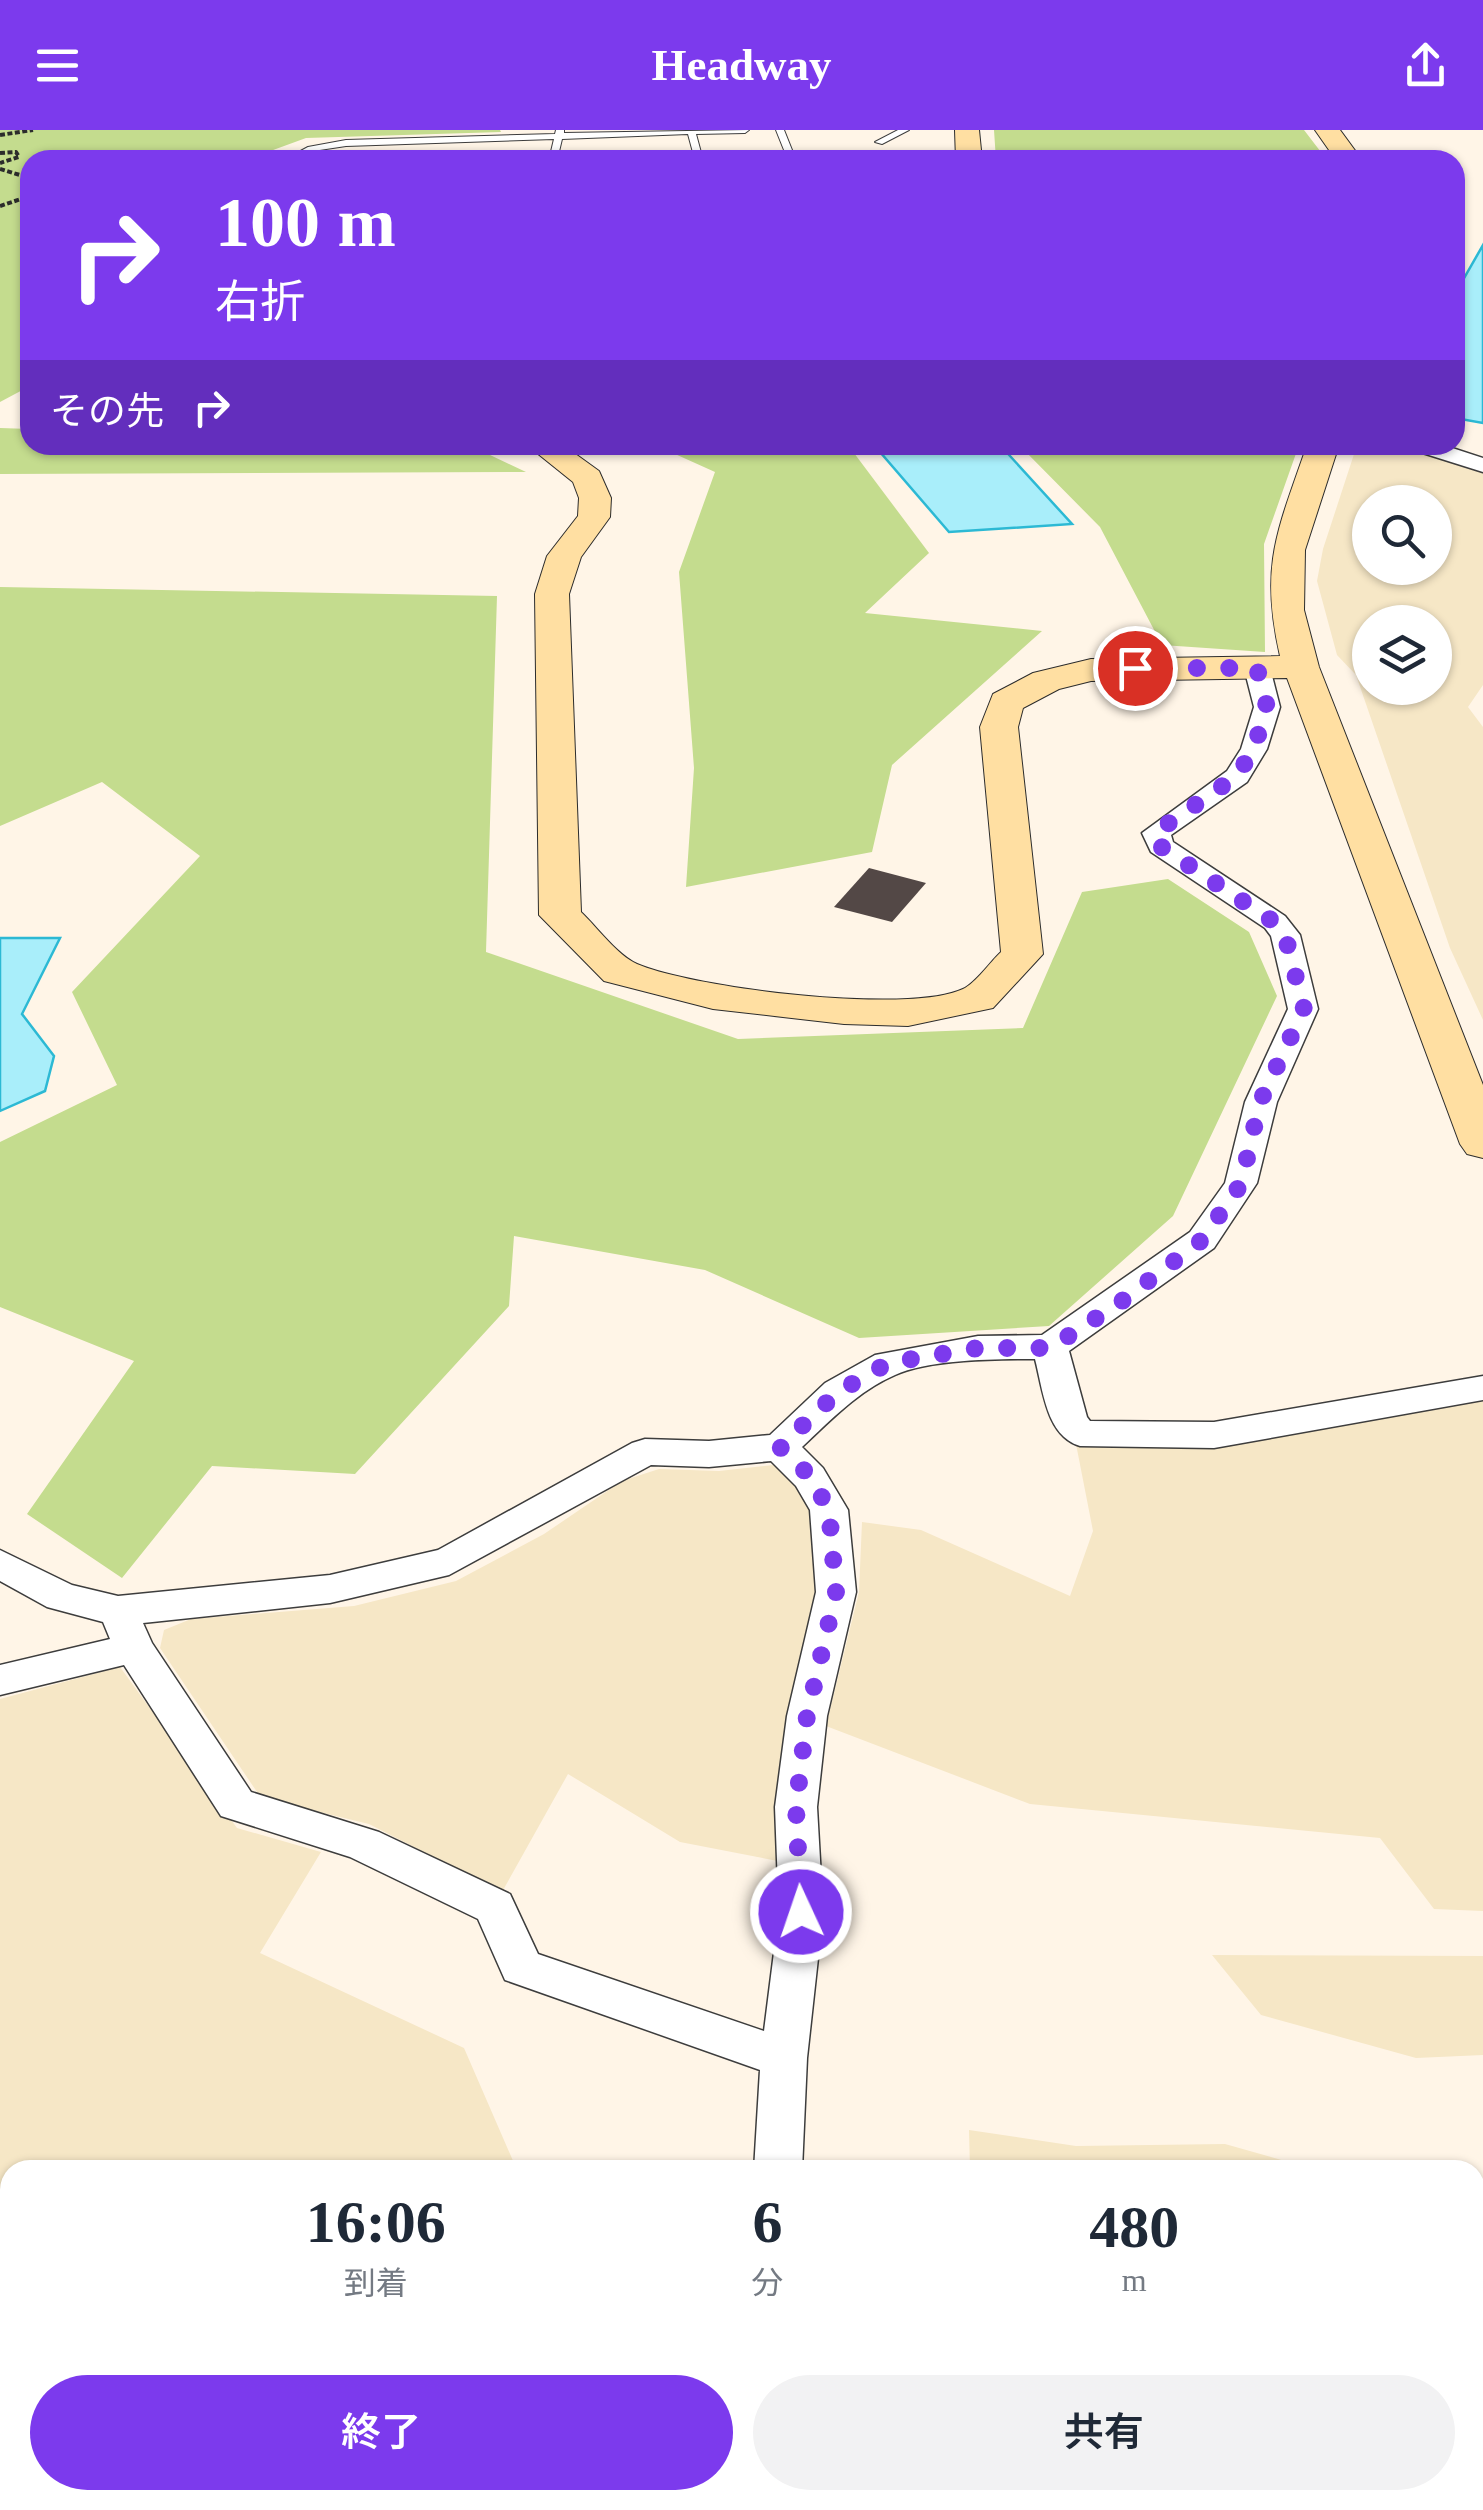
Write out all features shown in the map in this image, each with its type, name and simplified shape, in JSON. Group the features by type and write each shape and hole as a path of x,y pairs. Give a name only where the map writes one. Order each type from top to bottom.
{"street":[{"path":"1326,130 1341,150"},
{"path":"556,455 588,478 596,498 594,517 564,556 552,594 560,915 618,972 713,996 844,1011 908,1013 978,999 1022,954 999,727 1006,702 1046,682 1091,670 1301,667"},
{"path":"1321,455 1288,550 1287,610 1301,667 1483,1144"},
{"path":"1452,455 1483,465"},
{"path":"0,1680 126,1629 449,1562 645,1452 709,1454 780,1447 838,1392 888,1363 978,1348 1050,1348 1118,1304 1202,1240 1241,1184 1260,1102 1304,1009 1285,935 1274,922 1160,846 1156,832 1237,776 1254,748 1267,707 1257,668"},
{"path":"1050,1348 1070,1421 1080,1433 1214,1435 1483,1388"},
{"path":"779,2160 784,2058 801,1912 798,1789 807,1716 836,1592 829,1510 810,1476 780,1447"},
{"path":"0,1564 126,1629 236,1804 364,1844 495,1907 520,1967 784,2058"}],"lane":[{"path":"308,150 346,143 560,133 745,130"},
{"path":"879,142 905,130"}],"path":[{"path":"0,135 32,130"},
{"path":"0,153 16,152 19,157 0,166"}],"shaded area":[{"path":"1354,455 1435,455 1483,470 1483,685 1468,707 1483,727 1483,1020 1450,948 1366,705 1452,705 1452,605 1352,605 1352,671 1337,655 1317,581 1323,549"},
{"path":"1483,1400 1483,1911 1434,1909 1380,1838 1030,1804 826,1726 859,1592 862,1522 921,1530 1070,1596 1093,1531 1076,1444 1224,1447"},
{"path":"773,1465 797,1486 814,1516 819,1561 783,1862 680,1842 568,1774 502,1892 369,1824 261,1798 160,1648 164,1630 191,1619 354,1606 456,1581 544,1534 622,1481 659,1469 719,1471"},
{"path":"120,1667 237,1828 321,1852 260,1953 464,2048 513,2160 0,2160 0,1699"},
{"path":"1212,1955 1483,1956 1483,2055 1416,2058 1261,2015"},
{"path":"969,2130 1076,2146 1225,2144 1282,2160 970,2160"}],"green space":[{"path":"0,130 500,130 306,138 273,150 20,150 20,391 0,402"},
{"path":"994,130 1304,130 1319,150 995,150"},
{"path":"0,428 20,429 20,455 490,455 526,472 0,474"},
{"path":"677,455 856,455 929,553 865,613 1042,631 892,765 872,852 686,887 694,768 679,572 715,472"},
{"path":"1029,455 1295,455 1264,544 1265,652 1162,645 1100,527"},
{"path":"0,587 497,596 486,952 738,1039 1023,1028 1082,892 1168,879 1249,932 1277,996 1173,1216 1049,1326 859,1338 705,1270 514,1236 509,1306 355,1474 212,1466 122,1578 27,1514 134,1361 0,1307 0,1142 117,1085 72,992 200,856 102,782 0,826"}],"water":[{"path":"1483,245 1483,423 1465,420 1465,276"},
{"path":"883,455 1009,455 1072,524 949,532"},
{"path":"0,938 60,938 22,1014 54,1056 45,1091 0,1111"}],"building":[{"path":"869,868 926,883 892,922 834,907"}],"route":[{"path":"801,1912 796,1807 807,1716 836,1592 829,1510 810,1476 780,1447 838,1392 888,1363 978,1348 1050,1348 1118,1304 1155,1272 1202,1240 1241,1184 1260,1102 1304,1009 1285,935 1274,922 1160,846 1156,832 1237,776 1254,748 1267,707 1257,668 1135,668"}]}
